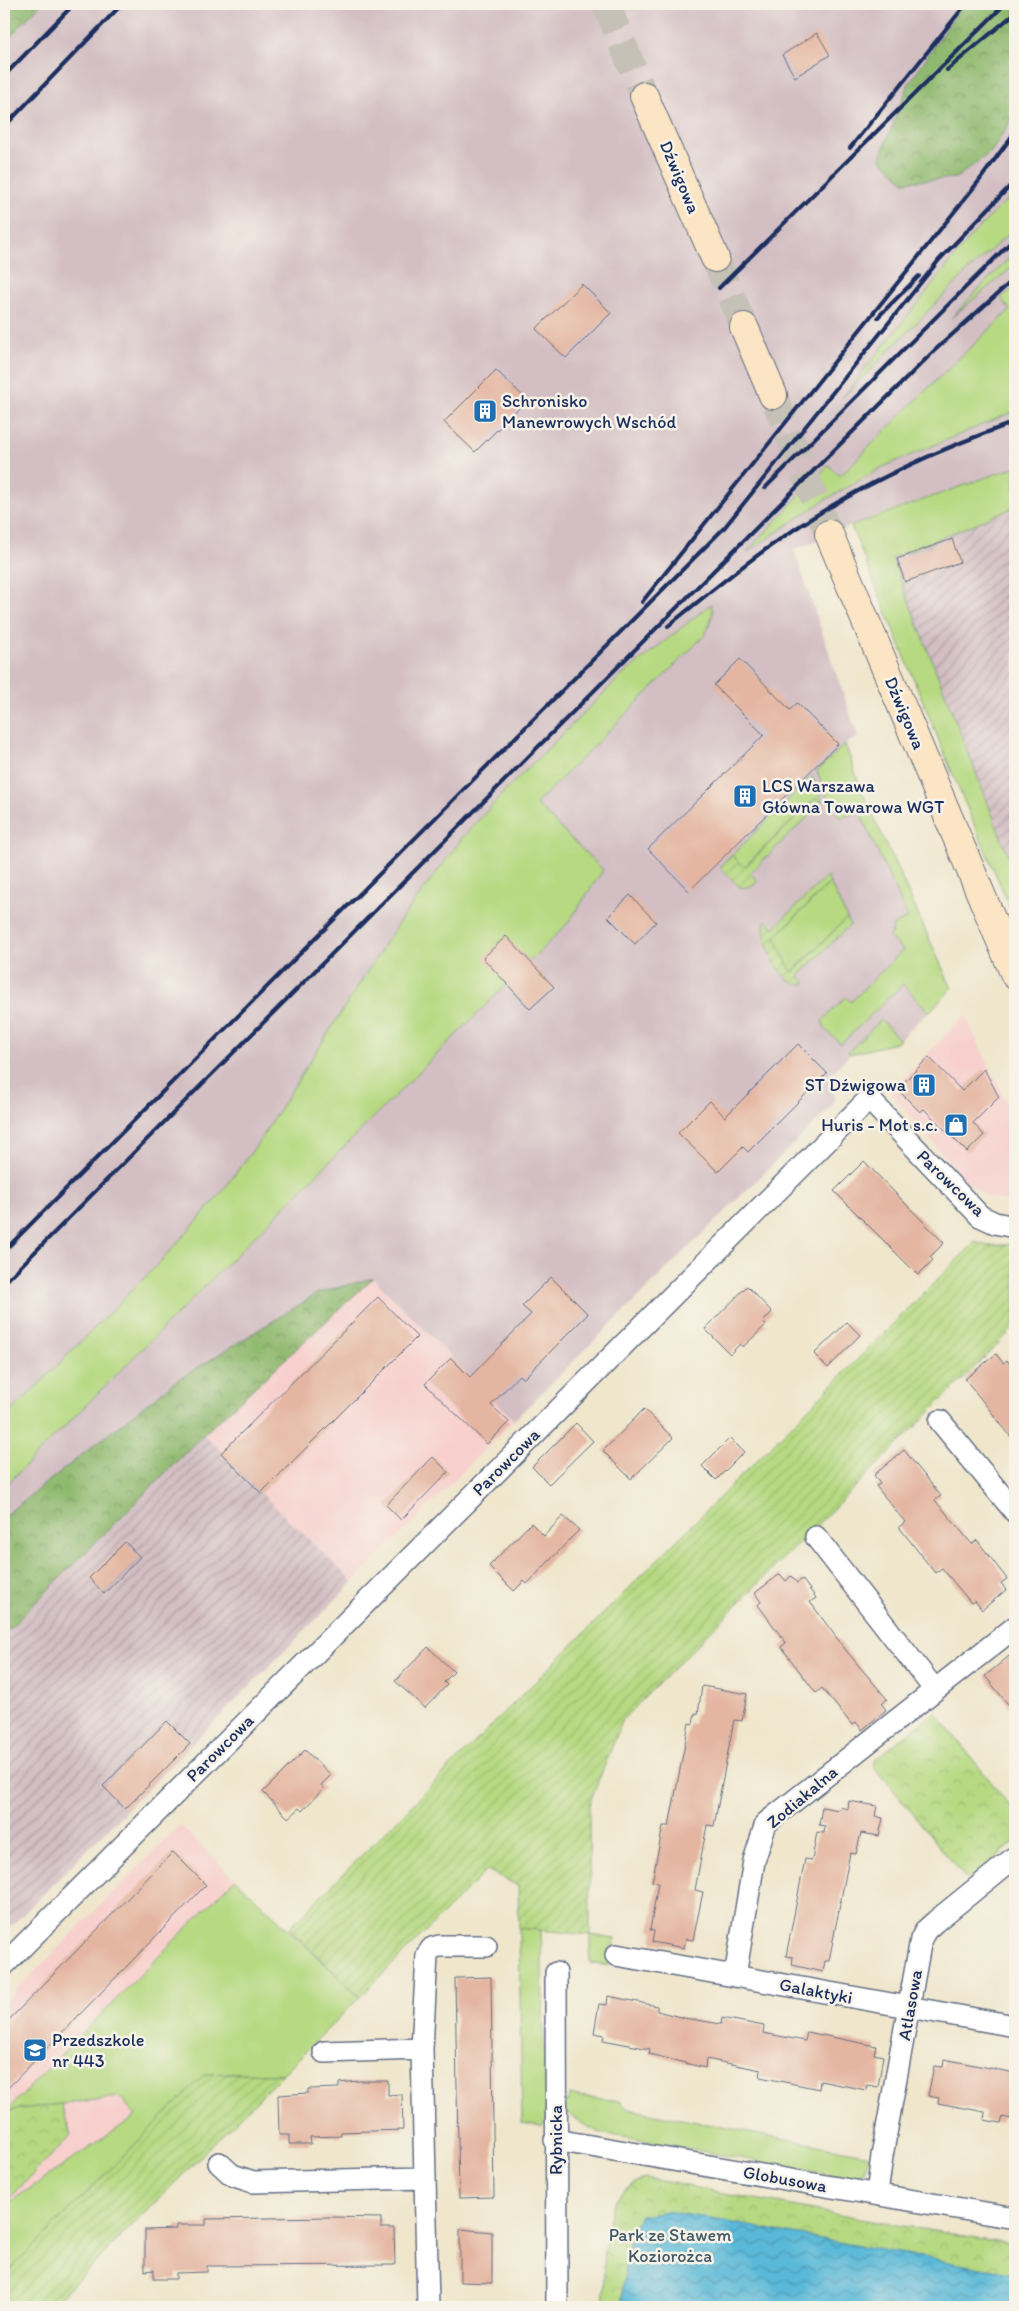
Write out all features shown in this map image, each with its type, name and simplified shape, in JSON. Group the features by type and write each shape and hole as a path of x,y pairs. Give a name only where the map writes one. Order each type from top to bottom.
{"main road":[{"name":"Dźwigowa","path":"644,96 715,258"},
{"path":"744,327 772,395"},
{"name":"Dźwigowa","path":"829,534 1015,975"}],"street":[{"name":"Parowcowa","path":"4,1965 869,1099 980,1216 995,1223 1015,1227"},
{"path":"940,1421 1015,1512"},
{"path":"816,1537 935,1690"},
{"name":"Zodiakalna","path":"735,1976 754,1860 760,1836 766,1823 1015,1627"},
{"name":"Atlasowa","path":"877,2194 882,2156 921,1939 926,1930 1015,1857"},
{"path":"428,2307 422,2049 427,1955 432,1948 439,1946 486,1946"},
{"name":"Galaktyki","path":"616,1955 909,2009 1015,2026"},
{"name":"Rybnicka","path":"556,1972 555,2140 557,2307"},
{"path":"324,2052 422,2049"},
{"name":"Globusowa","path":"555,2140 1015,2218"},
{"path":"219,2163 232,2175 254,2182 424,2178"}],"shaded area":[{"path":"41,4 1015,4 1015,467 875,516 794,550 858,737 845,744 861,789 952,989 896,1043 850,1054 831,1074 836,1083 833,1105 514,1420 373,1278 319,1293 4,1590 4,43"},
{"path":"1015,507 1015,873 892,558"},
{"path":"965,1015 1015,1121 1015,1203 987,1197 964,1179 890,1092"},
{"path":"373,1278 514,1420 353,1582 261,1493 204,1434"},
{"path":"373,1278 204,1434 261,1493 353,1582 4,1933 4,1590"},
{"name":"Przedszkole nr 443","path":"180,1825 235,1879 7,2110 120,2097 136,2116 4,2206 4,2003"}],"green space":[{"path":"4,4 41,4 4,43"},
{"path":"963,4 1015,4 1015,114 992,151 956,178 904,182 880,158 908,85"},
{"path":"1015,192 1015,228 968,271 842,398 973,234"},
{"path":"1015,252 1015,265 951,318"},
{"path":"1015,287 1015,411 885,466 823,501 746,553 828,465 840,476 1010,310 1001,298"},
{"path":"1015,467 1015,507 892,558 1015,873 1015,919 958,787 851,526"},
{"path":"711,604 713,613 706,634 536,804 603,870 568,923 4,1487 4,1419 162,1260 213,1203 256,1146 397,925 463,837 508,788 619,678"},
{"path":"845,744 861,789 952,989 929,1012 903,984 841,1044 825,1029 822,1021 846,997 851,1002 903,950 889,937 893,930 892,926 908,918 859,811 848,816 846,814 842,818 836,815 839,810 829,801 817,771"},
{"path":"812,776 823,802 816,798 744,867 732,855"},
{"path":"816,798 822,803 750,873 758,881 756,883 747,887 740,887 721,869 721,866 732,855 744,867"},
{"path":"827,876 830,883 775,937 790,969 793,972 847,918 850,925 799,976 806,983 798,984 789,980 774,962 765,938 764,928 766,920 774,928"},
{"path":"830,883 847,918 792,972 785,962 775,937"},
{"path":"881,1020 900,1040 896,1043 850,1054 848,1052"},
{"path":"975,1242 988,1246 1015,1244 1015,1327 623,1719 589,1805 590,1935 519,1928 518,1886 487,1870 360,1997 289,1928"},
{"path":"373,1278 204,1434 4,1634 4,1516 176,1381 318,1293"},
{"path":"935,1712 1015,1812 1015,1842 970,1878 966,1879 874,1766 874,1760"},
{"path":"235,1879 360,1997 283,2074 230,2073 205,2075 4,2276 4,2206 136,2116 120,2097 6,2111"},
{"path":"519,1928 541,1930 546,2122 542,2126 522,2123"},
{"path":"590,1935 615,1939 608,1966 590,1963"},
{"path":"205,2074 283,2074 51,2307 4,2307 4,2276"},
{"path":"569,2095 620,2101 628,2109 870,2155 864,2171 850,2178 601,2133 583,2124 568,2112 561,2101 568,2101"},
{"path":"61,2104 71,2135 11,2197 4,2195 4,2119 12,2110"},
{"name":"Park ze Stawem Koziorożca","path":"645,2178 871,2221 1015,2244 1015,2307 603,2307 605,2244 612,2208 617,2198 625,2189"}],"water":[{"name":"Park ze Stawem Koziorożca","path":"667,2211 1015,2274 1015,2307 621,2307 628,2248 635,2225 641,2215"}],"building":[{"path":"817,33 830,55 795,77 782,55"},
{"path":"582,284 611,313 566,358 536,329"},
{"name":"Schronisko Manewrowych Wschód","path":"496,370 527,400 475,452 444,422"},
{"path":"952,539 960,562 905,582 897,559"},
{"name":"LCS Warszawa Główna Towarowa WGT","path":"740,659 790,710 797,703 838,744 689,891 648,849 764,735 714,685"},
{"path":"630,895 656,922 635,944 608,917"},
{"path":"506,936 554,987 530,1009 483,958"},
{"path":"798,1044 827,1073 748,1152 743,1147 718,1172 678,1133 710,1101 725,1117"},
{"path":"929,1057 962,1091 984,1069 999,1097 973,1123 984,1135 967,1152 924,1109 920,1112 897,1089"},
{"path":"864,1161 944,1243 930,1257 933,1260 918,1275 834,1191"},
{"path":"551,1277 588,1314 523,1379 519,1375 491,1405 509,1422 487,1444 425,1384 451,1358 470,1377 531,1314 522,1306"},
{"path":"747,1286 772,1312 763,1322 766,1325 743,1347 740,1344 730,1354 705,1329"},
{"path":"378,1297 417,1337 261,1493 221,1453"},
{"path":"847,1322 860,1335 828,1368 814,1354"},
{"path":"996,1354 1003,1363 1007,1360 1015,1371 1015,1442 965,1379"},
{"path":"644,1409 673,1438 631,1479 603,1451"},
{"path":"576,1423 593,1441 549,1484 532,1467"},
{"path":"730,1438 744,1452 716,1480 702,1466"},
{"path":"904,1450 941,1496 935,1500 972,1544 977,1540 1007,1579 1001,1583 1006,1590 982,1610 975,1601 971,1603 942,1568 935,1573 899,1527 905,1522 876,1486 880,1484 874,1475"},
{"path":"433,1457 448,1472 401,1520 386,1505"},
{"path":"563,1516 579,1530 527,1584 524,1581 514,1591 489,1566 531,1523 544,1536"},
{"path":"125,1542 140,1557 104,1594 89,1578"},
{"path":"780,1574 786,1581 791,1576 797,1583 802,1579 816,1598 810,1602 848,1653 887,1699 882,1704 886,1710 862,1730 856,1722 852,1725 822,1688 816,1693 781,1647 786,1643 758,1605 761,1602 755,1593"},
{"path":"428,1647 454,1672 444,1682 447,1685 425,1708 395,1681"},
{"path":"1015,1651 1015,1713 985,1676"},
{"path":"702,1686 747,1694 742,1721 734,1720 714,1826 707,1825 695,1890 703,1892 693,1940 686,1939 684,1948 652,1942 654,1931 650,1930 658,1883 652,1882 663,1826 669,1826 689,1723 693,1724 695,1713 698,1714"},
{"path":"167,1721 190,1744 125,1809 103,1786"},
{"path":"305,1750 331,1775 321,1785 324,1788 302,1811 299,1808 288,1818 263,1792"},
{"path":"849,1801 877,1806 875,1816 883,1818 879,1836 861,1833 856,1854 850,1853 829,1961 825,1961 823,1972 792,1965 793,1957 786,1956 805,1859 812,1860 817,1832 824,1833 825,1826 819,1825 822,1807 839,1810 840,1807 848,1809"},
{"path":"173,1852 206,1885 4,2092 4,2025"},
{"path":"491,1977 494,2197 459,2198 455,1978"},
{"path":"608,1996 657,2006 657,2011 684,2018 721,2024 722,2018 764,2026 763,2033 805,2041 807,2032 876,2046 874,2054 883,2056 878,2087 867,2085 866,2090 820,2081 819,2089 760,2077 761,2070 706,2059 705,2068 649,2054 650,2049 603,2040 604,2035 594,2033 599,2004 607,2005"},
{"path":"944,2059 1015,2073 1015,2120 1003,2117 1001,2123 984,2120 985,2112 938,2103 939,2098 928,2096 934,2066 943,2067"},
{"path":"388,2081 388,2095 402,2094 403,2130 341,2132 341,2136 310,2137 311,2144 289,2144 289,2135 279,2135 278,2095 308,2093 308,2089 339,2088 339,2083"},
{"path":"381,2218 381,2228 394,2228 395,2265 207,2266 207,2272 176,2273 176,2279 154,2279 154,2270 145,2271 145,2230 176,2229 176,2225 206,2225 206,2219"},
{"path":"460,2229 492,2232 492,2283 460,2282"}],"tunnel":[{"path":"606,4 644,96"},
{"path":"715,258 744,327"},
{"path":"773,395 829,534"}],"railway":[{"path":"4,76 74,4"},
{"path":"4,127 122,4"},
{"path":"850,148 966,4"},
{"path":"719,288 1005,4"},
{"path":"947,70 1015,13"},
{"path":"642,602 979,181 1015,132"},
{"path":"4,1251 724,528 939,260 1015,181"},
{"path":"765,488 1015,238"},
{"path":"878,317 919,276"},
{"path":"4,1283 794,490 934,351 1015,278"},
{"path":"668,626 756,556 836,503 911,464 1015,422"}],"place":[{"name":"Schronisko Manewrowych Wschód","path":"485,411"},
{"name":"LCS Warszawa Główna Towarowa WGT","path":"745,796"},
{"name":"ST Dźwigowa","path":"924,1085"},
{"name":"Huris - Mot s.c.","path":"956,1125"},
{"name":"Przedszkole nr 443","path":"35,2050"}]}
